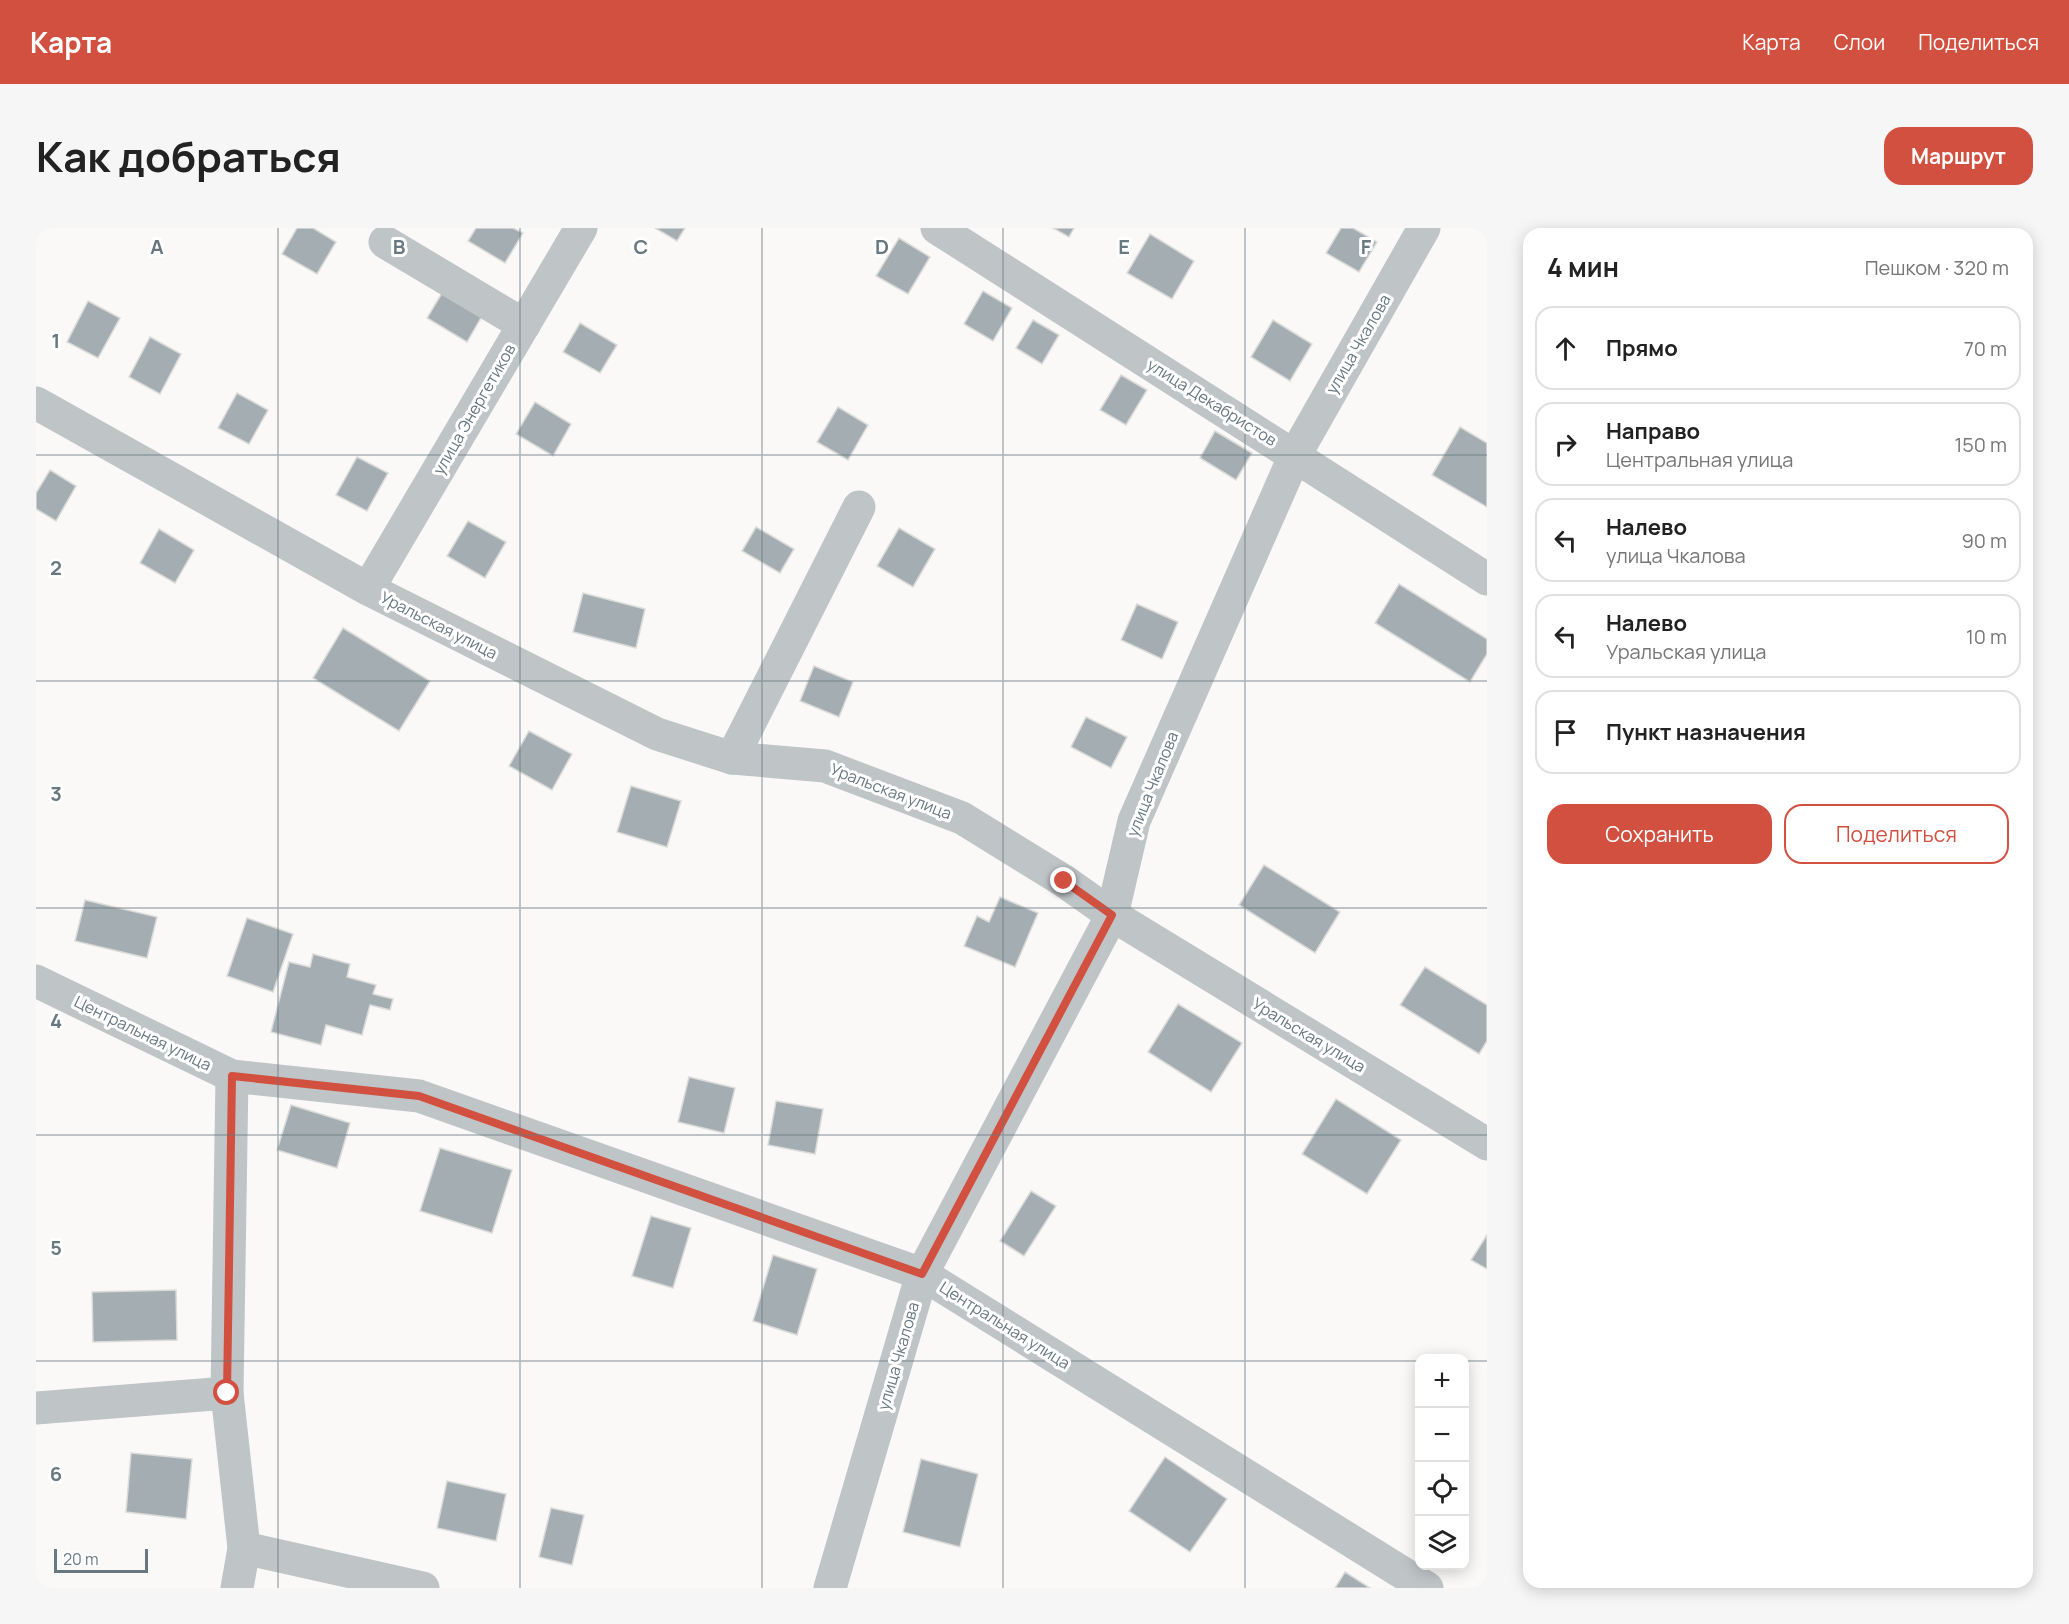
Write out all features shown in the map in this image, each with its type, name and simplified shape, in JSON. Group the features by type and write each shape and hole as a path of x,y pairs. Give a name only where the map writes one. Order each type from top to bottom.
{"street":[{"name":"улица Энергетиков","path":"368,589 581,228"},
{"name":"улица Декабристов","path":"937,228 1487,579"},
{"name":"улица Чкалова","path":"830,1588 922,1274 1112,915 1134,821 1295,455 1424,228"},
{"path":"385,242 524,325"},
{"name":"Уральская улица","path":"36,404 368,589 657,734 732,758 825,766 962,818 1064,881 1112,915 1487,1144"},
{"path":"732,758 859,507"},
{"name":"Центральная улица","path":"36,981 232,1076 419,1096 922,1274 1427,1588"},
{"path":"232,1076 227,1393 244,1548 237,1588"},
{"path":"36,1407 227,1393"},
{"path":"244,1548 423,1588"}],"building":[{"path":"297,228 313,228 336,242 317,274 282,254"},
{"path":"476,228 513,228 523,233 505,263 468,241"},
{"path":"655,228 685,228 677,241"},
{"path":"1053,228 1074,228 1069,237"},
{"path":"1341,228 1353,228 1377,242 1359,272 1326,253"},
{"path":"1150,234 1194,261 1172,299 1127,273"},
{"path":"899,238 930,257 908,294 876,276"},
{"path":"983,291 1012,308 993,341 964,324"},
{"path":"442,293 482,316 467,342 427,318"},
{"path":"88,301 120,318 98,358 67,342"},
{"path":"1033,320 1059,335 1042,364 1016,348"},
{"path":"1273,320 1312,344 1290,381 1251,357"},
{"path":"580,323 617,345 600,373 563,352"},
{"path":"150,337 181,354 160,394 129,377"},
{"path":"1121,375 1147,390 1126,425 1100,410"},
{"path":"237,393 268,410 249,444 218,428"},
{"path":"535,402 571,424 553,456 516,434"},
{"path":"838,407 868,425 848,460 817,442"},
{"path":"1460,427 1487,443 1487,507 1432,475"},
{"path":"1215,431 1252,453 1236,480 1200,458"},
{"path":"357,457 388,473 367,511 336,495"},
{"path":"50,470 76,486 56,521 36,509 36,493"},
{"path":"468,521 506,542 485,578 447,556"},
{"path":"756,527 794,549 780,573 742,551"},
{"path":"899,528 935,549 913,587 877,566"},
{"path":"159,529 194,550 175,583 140,563"},
{"path":"1399,584 1487,639 1487,654 1470,682 1375,623"},
{"path":"583,593 645,609 636,648 573,632"},
{"path":"1137,604 1178,622 1162,659 1121,640"},
{"path":"343,628 430,681 399,731 313,678"},
{"path":"814,666 853,682 839,717 800,701"},
{"path":"1086,717 1127,737 1111,768 1071,747"},
{"path":"529,731 572,754 552,790 509,766"},
{"path":"631,786 681,801 667,847 617,832"},
{"path":"1264,865 1340,912 1315,953 1239,905"},
{"path":"1000,897 1038,913 1015,967 964,946 977,916 989,922"},
{"path":"85,900 157,917 147,958 75,941"},
{"path":"247,918 293,934 273,992 227,976"},
{"path":"313,954 350,964 347,977 376,985 373,994 393,999 390,1010 370,1005 362,1035 326,1025 321,1045 271,1032 289,962 310,967"},
{"path":"1425,967 1487,1005 1487,1041 1479,1054 1400,1005"},
{"path":"1178,1004 1242,1043 1211,1092 1148,1052"},
{"path":"689,1077 735,1088 724,1133 678,1122"},
{"path":"1336,1099 1401,1140 1367,1194 1302,1154"},
{"path":"776,1101 823,1109 815,1154 768,1145"},
{"path":"291,1105 350,1123 337,1168 277,1150"},
{"path":"440,1148 512,1170 492,1233 420,1211"},
{"path":"1031,1191 1056,1206 1024,1256 1000,1241"},
{"path":"651,1216 691,1228 673,1288 632,1276"},
{"path":"1487,1235 1487,1269 1471,1260"},
{"path":"773,1255 817,1269 797,1335 753,1321"},
{"path":"176,1290 177,1340 93,1342 92,1292"},
{"path":"131,1453 192,1459 186,1519 126,1512"},
{"path":"1165,1457 1227,1499 1190,1552 1129,1511"},
{"path":"921,1459 978,1474 960,1547 903,1532"},
{"path":"447,1481 506,1494 496,1541 437,1528"},
{"path":"551,1508 584,1515 572,1565 539,1557"},
{"path":"1345,1572 1370,1588 1335,1588"}],"route":[{"path":"227,1393 232,1076 419,1096 922,1274 1112,915 1064,881"}]}
